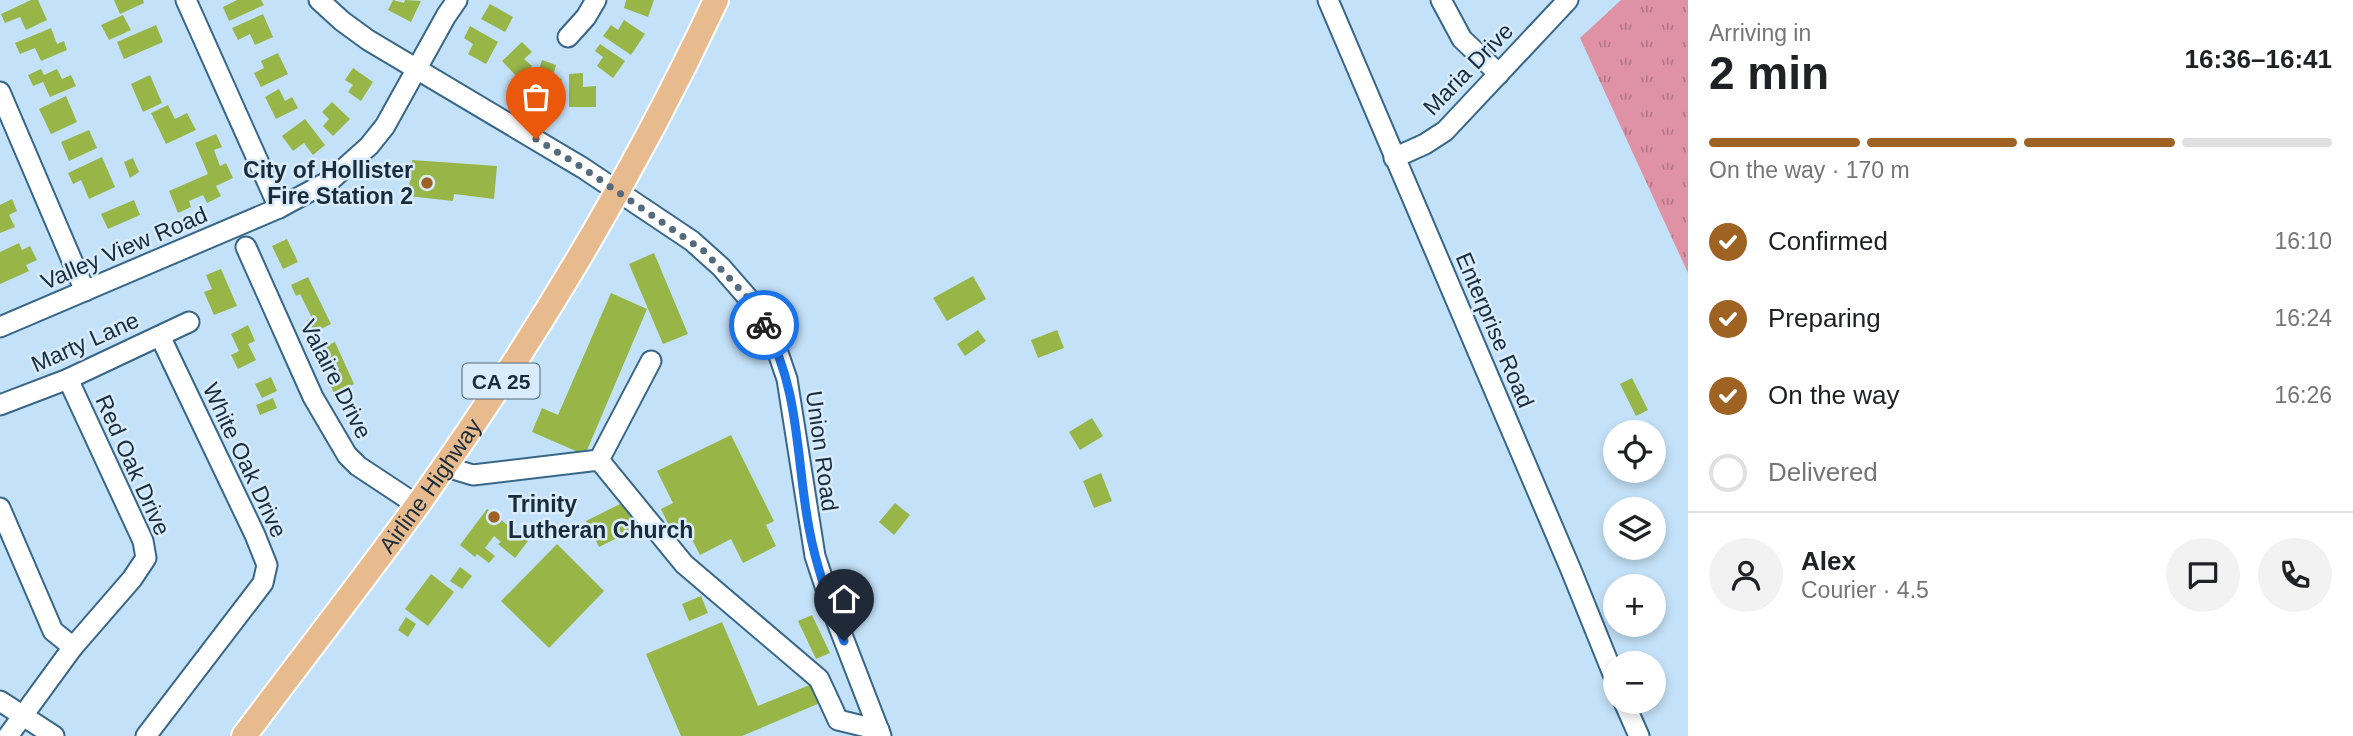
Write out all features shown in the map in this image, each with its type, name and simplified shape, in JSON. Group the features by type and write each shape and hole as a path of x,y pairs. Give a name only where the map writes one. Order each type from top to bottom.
{"main road":[{"name":"Airline Highway","path":"244,736 417,505 520,352 617,191 696,44 716,0"}],"street":[{"path":"186,0 279,208"},
{"name":"Union Road","path":"319,0 368,40 617,191 692,241 721,267 748,298 776,347 792,401 815,556 833,612 880,733"},
{"name":"Valley View Road","path":"0,327 279,208 331,180 369,146 385,126 457,0"},
{"path":"568,37 586,17 596,0"},
{"name":"Enterprise Road","path":"1328,0 1604,651"},
{"path":"1441,0 1462,39 1499,74"},
{"name":"Maria Drive","path":"1394,158 1425,144 1445,131 1567,0"},
{"path":"0,92 85,291"},
{"name":"Valaire Drive","path":"246,247 313,397 347,455 358,466 417,505"},
{"name":"Marty Lane","path":"0,405 68,379 189,322"},
{"name":"White Oak Drive","path":"146,736 263,583 267,565 160,336"},
{"path":"599,460 652,361"},
{"name":"Red Oak Drive","path":"8,736 73,647 132,579 146,558 143,541 68,379"},
{"path":"443,466 473,475 599,460"},
{"path":"599,460 684,564 819,678 838,720 880,733"},
{"path":"0,508 53,631 73,647"},
{"path":"0,701 54,736"},
{"path":"1629,714 1639,736"}],"green space":[{"path":"1621,0 1688,0 1688,273 1580,38"}],"building":[{"path":"31,0 38,0 47,20 26,30 20,17 5,23 1,14"},
{"path":"114,0 143,0 144,3 120,14"},
{"path":"237,0 261,0 264,5 229,21 223,7"},
{"path":"393,0 404,3 405,0 421,1 411,22 388,10"},
{"path":"626,0 654,0 648,17 624,8"},
{"path":"490,4 513,17 505,32 481,19"},
{"path":"263,14 273,37 255,45 250,34 238,40 232,28"},
{"path":"123,15 131,30 109,40 101,25"},
{"path":"624,20 645,34 631,55 603,36 611,25 618,30"},
{"path":"156,25 163,42 124,59 117,42"},
{"path":"470,26 498,42 486,64 468,54 473,44 464,38"},
{"path":"51,28 57,44 64,41 67,50 41,61 35,48 20,54 15,43"},
{"path":"522,42 532,52 524,59 532,66 519,79 502,61"},
{"path":"600,44 625,61 613,78 597,66 603,57 595,51"},
{"path":"278,53 288,74 261,87 254,73 264,68 261,61"},
{"path":"542,60 556,65 553,76 562,79 557,96 533,88"},
{"path":"353,68 373,82 361,101 348,92 353,85 345,80"},
{"path":"41,69 44,75 57,69 62,79 71,75 76,86 50,97 43,82 33,86 28,75"},
{"path":"583,73 583,87 596,86 596,107 569,107 569,74"},
{"path":"150,75 162,103 143,112 131,84"},
{"path":"279,89 285,101 292,97 298,108 276,119 265,97"},
{"path":"66,96 77,122 51,134 39,109"},
{"path":"332,102 350,119 333,136 323,126 329,119 322,112"},
{"path":"168,105 175,119 187,113 196,130 166,144 151,113"},
{"path":"305,119 325,145 313,155 304,143 293,151 282,136"},
{"path":"89,130 97,148 69,161 61,142"},
{"path":"216,134 222,147 214,150 220,166 226,163 233,178 216,186 221,196 207,203 203,195 189,201 191,207 178,213 169,191 208,174 195,143"},
{"path":"102,157 115,187 89,199 81,180 73,184 68,173"},
{"path":"133,158 139,172 130,178 124,162"},
{"path":"412,160 497,166 494,199 454,194 453,201 408,196"},
{"path":"12,199 17,211 9,215 15,227 0,233 0,205"},
{"path":"134,200 140,215 108,229 101,214"},
{"path":"287,239 298,262 283,269 272,246"},
{"path":"19,243 22,250 30,246 37,260 26,265 29,271 0,284 0,252"},
{"path":"654,253 688,334 663,344 629,264"},
{"path":"221,269 237,306 214,315 204,292 212,289 206,275"},
{"path":"973,276 986,299 947,321 933,298"},
{"path":"308,277 331,324 313,333 307,320 312,318 300,294 296,296 291,285"},
{"path":"611,293 647,309 585,455 532,432 542,408 558,415"},
{"path":"248,325 255,341 248,344 256,360 238,369 231,355 239,351 231,334"},
{"path":"978,330 986,341 965,356 957,344"},
{"path":"1057,330 1064,348 1038,358 1031,340"},
{"path":"335,342 354,384 334,393 326,375 339,369 335,360 323,366 317,350"},
{"path":"271,377 277,391 262,398 255,384"},
{"path":"1632,378 1648,410 1636,416 1620,384"},
{"path":"273,398 277,408 260,415 256,405"},
{"path":"1092,418 1103,436 1080,450 1069,432"},
{"path":"731,435 774,521 766,525 776,546 743,563 731,539 700,555 683,522 670,528 661,509 673,503 657,471"},
{"path":"1101,473 1112,501 1094,508 1083,481"},
{"path":"626,501 639,527 599,547 586,521"},
{"path":"895,503 910,515 894,535 879,522"},
{"path":"487,509 528,541 515,558 498,544 501,542 494,536 485,548 495,556 489,563 477,554 475,557 460,545"},
{"path":"557,544 604,591 549,648 501,601"},
{"path":"460,567 472,576 462,589 450,581"},
{"path":"431,574 454,592 428,626 405,609"},
{"path":"701,596 708,613 689,621 682,604"},
{"path":"812,615 830,653 816,659 798,621"},
{"path":"406,617 416,624 408,637 398,630"},
{"path":"722,622 758,706 812,684 820,703 742,736 681,736 646,654"}],"way so far":[{"path":"536,139 692,241 721,267 748,298 764,325"}],"place":[{"name":"City of Hollister Fire Station 2","path":"427,183"},
{"name":"Trinity Lutheran Church","path":"494,517"}],"route":[{"path":"764,325 776,347 787,379 815,556 844,641"}]}
